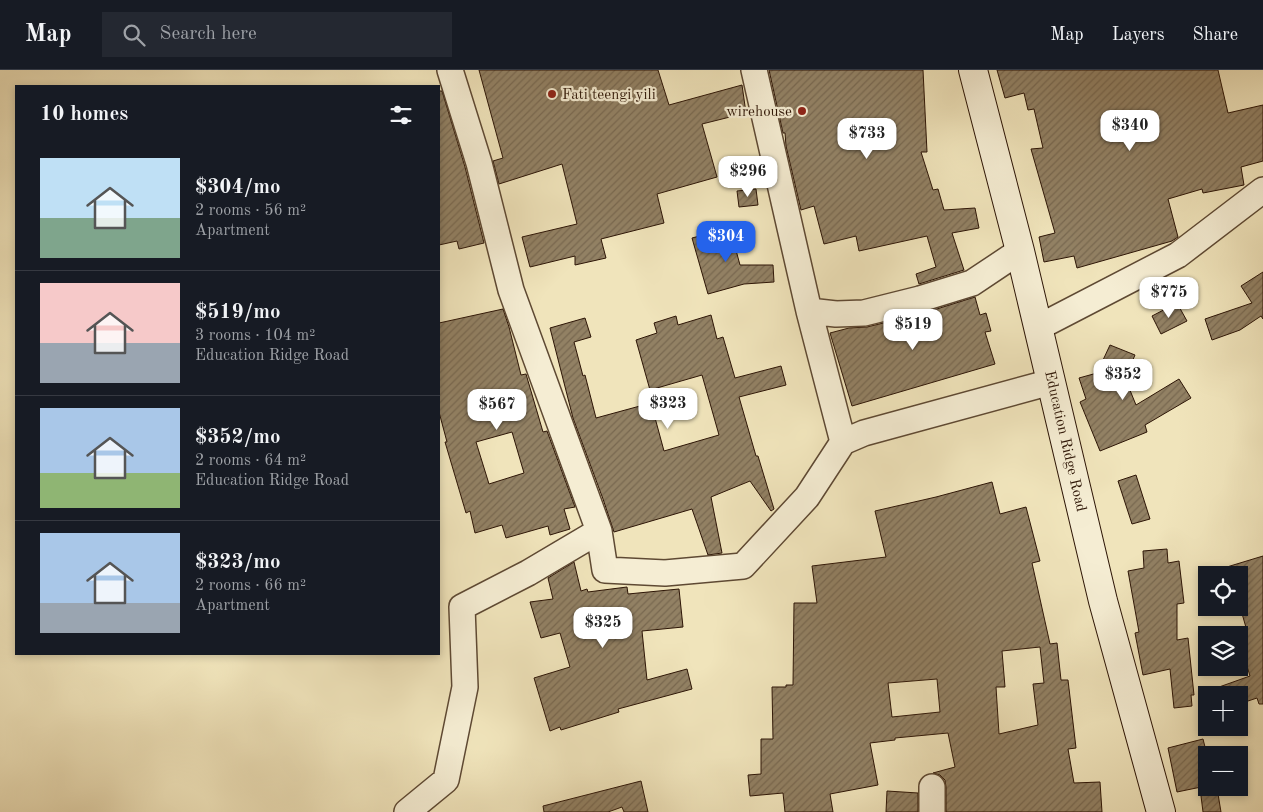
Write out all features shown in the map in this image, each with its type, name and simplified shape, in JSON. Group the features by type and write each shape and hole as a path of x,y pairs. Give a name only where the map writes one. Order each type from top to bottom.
{"main road":[{"name":"Education Ridge Road","path":"973,70 1039,327 1104,601 1161,812"}],"street":[{"path":"450,70 479,163 510,290 599,531 605,570 665,573 743,566 807,497 843,442 864,433 1052,382"},
{"path":"754,70 809,311 843,442"},
{"path":"1039,327 1178,255 1263,190"},
{"path":"809,311 836,314 864,313 920,299 972,283 1020,251"},
{"path":"407,812 446,780 465,687 462,607 528,573 599,531"},
{"path":"932,786 932,812"}],"building":[{"path":"479,70 658,70 669,105 742,85 746,113 702,124 717,177 657,194 664,223 601,239 606,258 575,265 575,256 530,267 522,237 577,224 562,164 499,184 493,161 503,158"},
{"path":"769,70 923,70 927,152 921,152 933,190 938,189 944,210 975,208 979,228 952,233 964,270 919,284 916,274 936,267 927,236 859,251 856,236 824,244 814,206 801,210 786,146 785,133 783,133"},
{"path":"997,70 1218,70 1228,113 1263,105 1263,161 1241,167 1244,185 1203,193 1202,189 1168,199 1178,237 1172,241 1077,268 1074,256 1044,262 1039,237 1055,233 1031,149 1043,148 1034,109 1028,110 1024,93 1005,98"},
{"path":"440,91 442,91 465,167 484,243 459,249 457,241 440,245"},
{"path":"756,189 758,205 739,207 737,191"},
{"path":"730,228 740,265 773,265 774,282 744,284 708,294 692,238"},
{"path":"1263,272 1263,319 1261,316 1240,330 1212,340 1205,319 1252,303 1241,286"},
{"path":"975,297 980,315 986,313 991,331 985,332 995,364 852,406 830,333 849,328 867,327 924,313"},
{"path":"1177,303 1187,321 1161,334 1152,316"},
{"path":"503,309 521,375 526,374 543,432 547,431 575,507 564,509 570,529 550,535 548,526 506,538 502,525 475,533 470,511 466,513 445,442 447,442 440,416 440,323","holes":["512,432 524,473 489,484 476,442"]},
{"path":"711,315 717,339 723,337 735,378 781,366 786,385 739,397 774,509 771,511 750,481 711,497 722,553 708,555 692,509 614,532 573,418 550,328 585,318 591,337 574,342 596,418 651,403 664,451 719,435 702,375 650,390 636,340 657,333 654,323 676,316 678,325"},
{"path":"1110,345 1135,355 1125,378 1136,405 1179,379 1191,398 1145,425 1147,432 1100,451 1080,402 1086,399 1079,378 1097,373"},
{"path":"1136,475 1150,519 1132,524 1118,481"},
{"path":"992,482 1000,514 1026,507 1040,561 1032,563 1050,644 1057,643 1061,680 1068,680 1076,748 1068,749 1074,783 1100,782 1102,812 946,812 945,780 940,775 933,773 955,767 948,733 895,738 895,740 870,743 878,785 830,794 833,812 785,812 783,793 750,796 748,775 761,774 761,739 773,739 772,687 793,685 794,603 817,603 812,566 886,557 875,511","holes":["1040,647 1044,683 1033,684 1038,725 999,734 996,687 1005,687 1002,651","937,679 940,712 892,717 888,683"]},
{"path":"1167,549 1168,563 1179,561 1184,603 1177,604 1177,640 1188,638 1194,695 1191,695 1192,706 1174,708 1170,669 1143,675 1135,633 1139,632 1128,571 1144,568 1143,551"},
{"path":"1263,556 1263,704 1259,704 1257,698 1248,701 1248,686 1222,686 1250,676 1248,669 1248,626 1246,626 1243,616 1248,616 1248,566 1230,566"},
{"path":"574,562 581,591 587,589 588,592 627,587 628,594 679,589 683,627 642,631 647,680 687,669 692,689 618,709 619,712 561,730 560,727 550,731 534,678 570,667 560,633 541,638 530,602 553,599 548,578"},
{"path":"1203,739 1205,746 1198,746 1198,788 1177,792 1168,748"},
{"path":"641,781 648,812 624,812 622,807 608,812 544,812 543,806"},
{"path":"887,791 918,793 918,812 886,812"},
{"path":"1201,796 1218,796 1221,812 1203,812"}],"place":[{"name":"Fati teengi yili","path":"552,94"},
{"name":"wirehouse","path":"802,111"}]}
